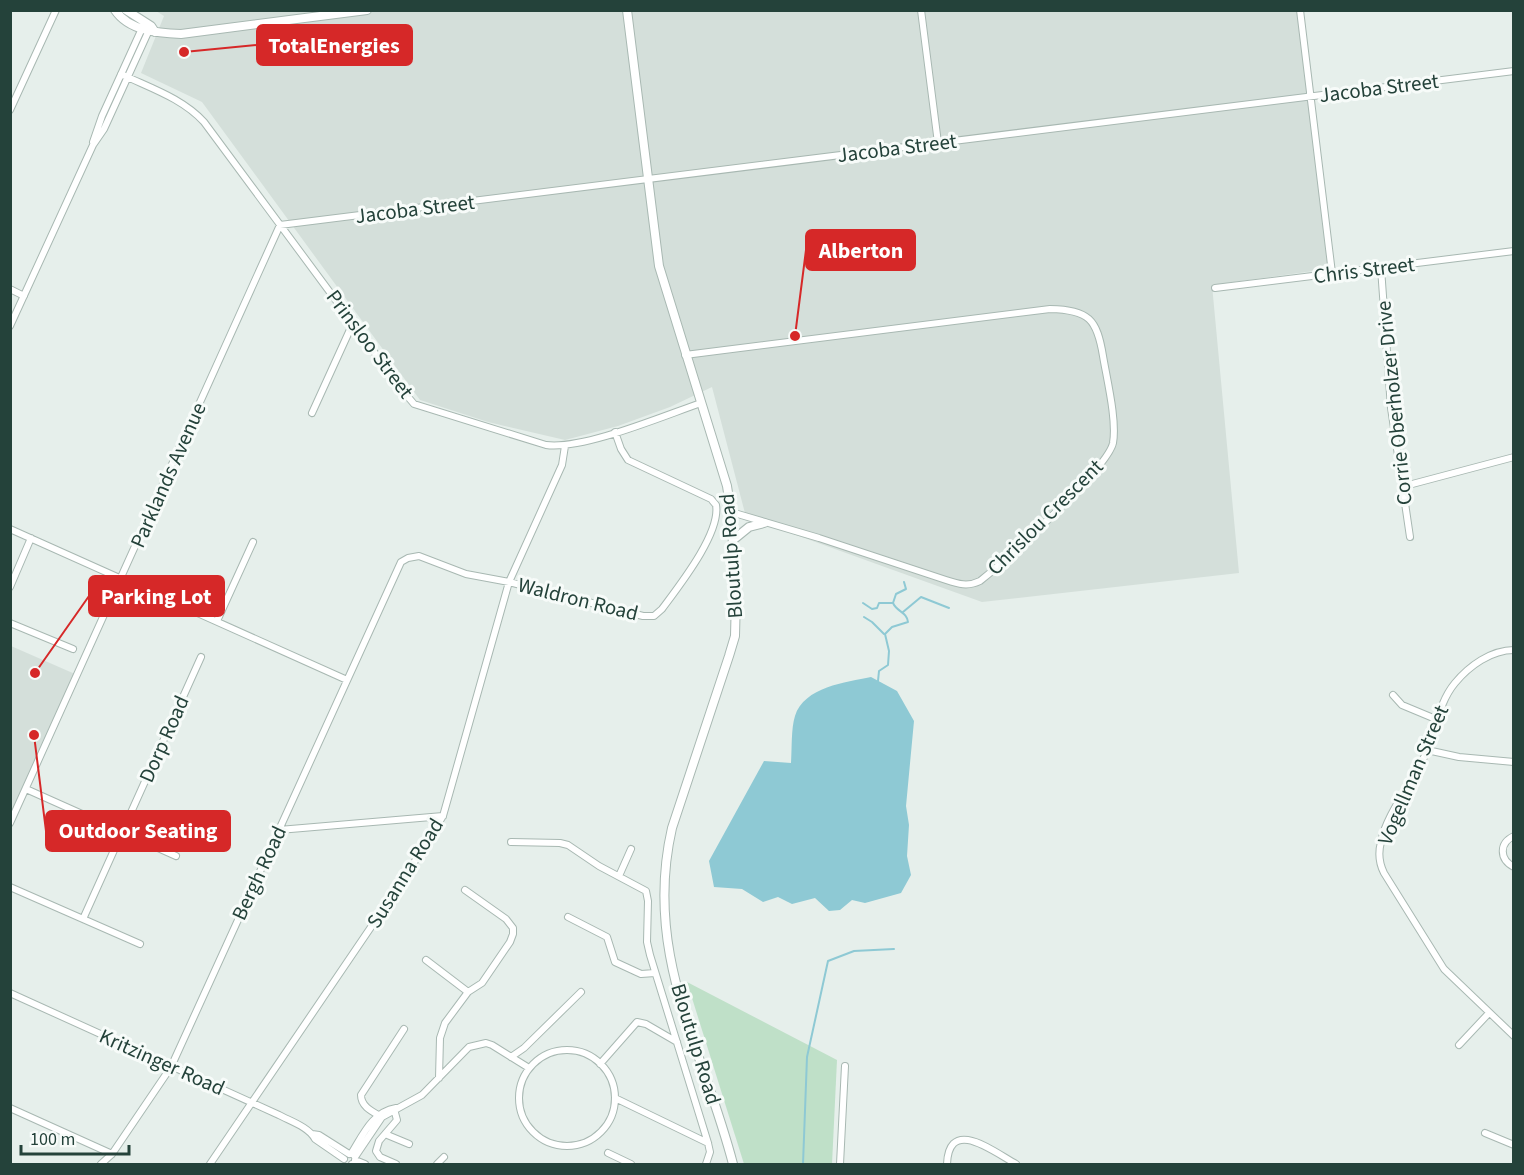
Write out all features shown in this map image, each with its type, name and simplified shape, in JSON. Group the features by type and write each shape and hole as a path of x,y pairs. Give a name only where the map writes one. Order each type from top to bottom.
{"street":[{"path":"10,110 56,10"},
{"path":"115,10 130,23 181,34 367,10"},
{"path":"126,10 148,28"},
{"name":"Bloutulp Road","path":"627,10 660,266 685,355 727,486 731,512 736,596 735,636 672,828 663,890 670,960 694,1046 733,1164"},
{"path":"921,10 938,143"},
{"path":"1300,10 1332,273"},
{"path":"10,326 93,145 102,116 121,74 148,28"},
{"path":"93,145 104,129 128,78 148,28"},
{"name":"Jacoba Street","path":"280,225 1514,71"},
{"name":"Prinsloo Street","path":"121,74 181,102 196,113 414,404 546,444 565,446 701,403"},
{"name":"Parklands Avenue","path":"10,823 280,225"},
{"name":"Chris Street","path":"1215,288 1514,251"},
{"name":"Corrie Oberholzer Drive","path":"1381,268 1391,408 1410,537"},
{"path":"10,289 24,296"},
{"name":"Chrislou Crescent","path":"685,355 1050,309 1066,309 1083,313 1097,327 1113,415 1113,445 1105,458 1071,496 1022,546 980,581 972,585 963,585 731,512"},
{"path":"312,413 353,323"},
{"name":"Waldron Road","path":"396,570 404,559 419,556 458,572 509,582 643,616 654,616 660,613 695,562 716,520 717,509 714,501 628,460 615,432"},
{"name":"Susanna Road","path":"210,1164 394,893 443,816 509,582 562,465 565,446"},
{"path":"1401,486 1514,457"},
{"path":"733,540 749,527 764,522"},
{"path":"10,529 347,680"},
{"path":"10,587 31,538"},
{"path":"217,621 253,542"},
{"name":"Bergh Road","path":"101,1164 112,1154 171,1067 396,570"},
{"path":"10,623 73,649"},
{"name":"Vogellman Street","path":"1514,650 1489,655 1463,674 1448,693 1427,750 1383,832 1379,852 1381,866 1439,962 1460,986 1514,1036"},
{"name":"Dorp Road","path":"83,919 201,657"},
{"path":"1393,695 1402,705 1438,720"},
{"path":"1427,750 1460,757 1514,762"},
{"path":"26,789 176,856"},
{"path":"279,830 443,816"},
{"path":"1514,836 1506,840 1502,852 1505,860 1514,867"},
{"path":"511,842 568,845 599,866 643,889 647,895 647,942 708,1143 710,1152 706,1164"},
{"path":"619,876 631,849"},
{"path":"10,887 140,944"},
{"path":"439,1078 440,1038 445,1023 468,992 482,983 510,942 513,928 506,918 465,890"},
{"path":"568,917 607,937 615,962 641,974 655,973"},
{"path":"426,960 468,992"},
{"path":"511,1057 524,1048 581,992"},
{"name":"Kritzinger Road","path":"10,993 279,1115 312,1134 315,1139 350,1161 365,1164"},
{"path":"1459,1045 1489,1013"},
{"path":"600,1064 637,1022 646,1024 678,1042"},
{"path":"380,1116 365,1106 362,1095 404,1029"},
{"path":"350,1161 380,1116 422,1095 469,1047 486,1043 492,1045 529,1068"},
{"path":"572,1051 587,1055 600,1064 613,1085 615,1098 612,1114 604,1129 591,1140 576,1145 559,1146 544,1140 531,1130 522,1116 519,1099 521,1083 529,1068 548,1055 572,1051"},
{"path":"840,1164 845,1066"},
{"path":"615,1098 708,1143"},
{"path":"10,1108 112,1154"},
{"path":"396,1109 397,1120 377,1144 376,1151 380,1157 396,1164"},
{"path":"691,1135 702,1124"},
{"path":"385,1134 409,1144"},
{"path":"1485,1134 1514,1145"},
{"path":"947,1164 951,1146 963,1139 974,1142 1016,1164"},
{"path":"608,1153 631,1164"},
{"path":"437,1164 444,1157"}],"shaded area":[{"path":"156,11 1300,11 1328,269 1212,285 1239,573 982,602 746,517 712,387 670,407 618,426 565,440 488,422 420,400 202,102 141,73 164,16"},
{"path":"10,646 75,674 11,814"}],"green space":[{"path":"687,982 837,1060 832,1164 744,1164"}],"water":[{"path":"871,677 897,691 914,721 906,806 909,825 907,856 911,875 901,893 865,903 852,900 840,910 829,911 815,898 792,904 778,897 763,902 742,889 714,887 709,861 764,761 791,763 793,726 800,706 816,692"}],"waterway":[{"path":"878,681 879,671 888,665 889,651 885,634 892,627 908,622 906,616 893,603 896,594 906,589 904,582"},
{"path":"903,612 921,597 949,608"},
{"path":"863,603 872,609 877,608 879,603 893,603"},
{"path":"864,617 884,634"},
{"path":"803,1164 807,1057 828,961 854,951 894,949"}],"place":[{"name":"TotalEnergies","path":"184,52"},
{"name":"Alberton","path":"795,336"},
{"name":"Parking Lot","path":"35,673"},
{"name":"Outdoor Seating","path":"34,735"}]}
